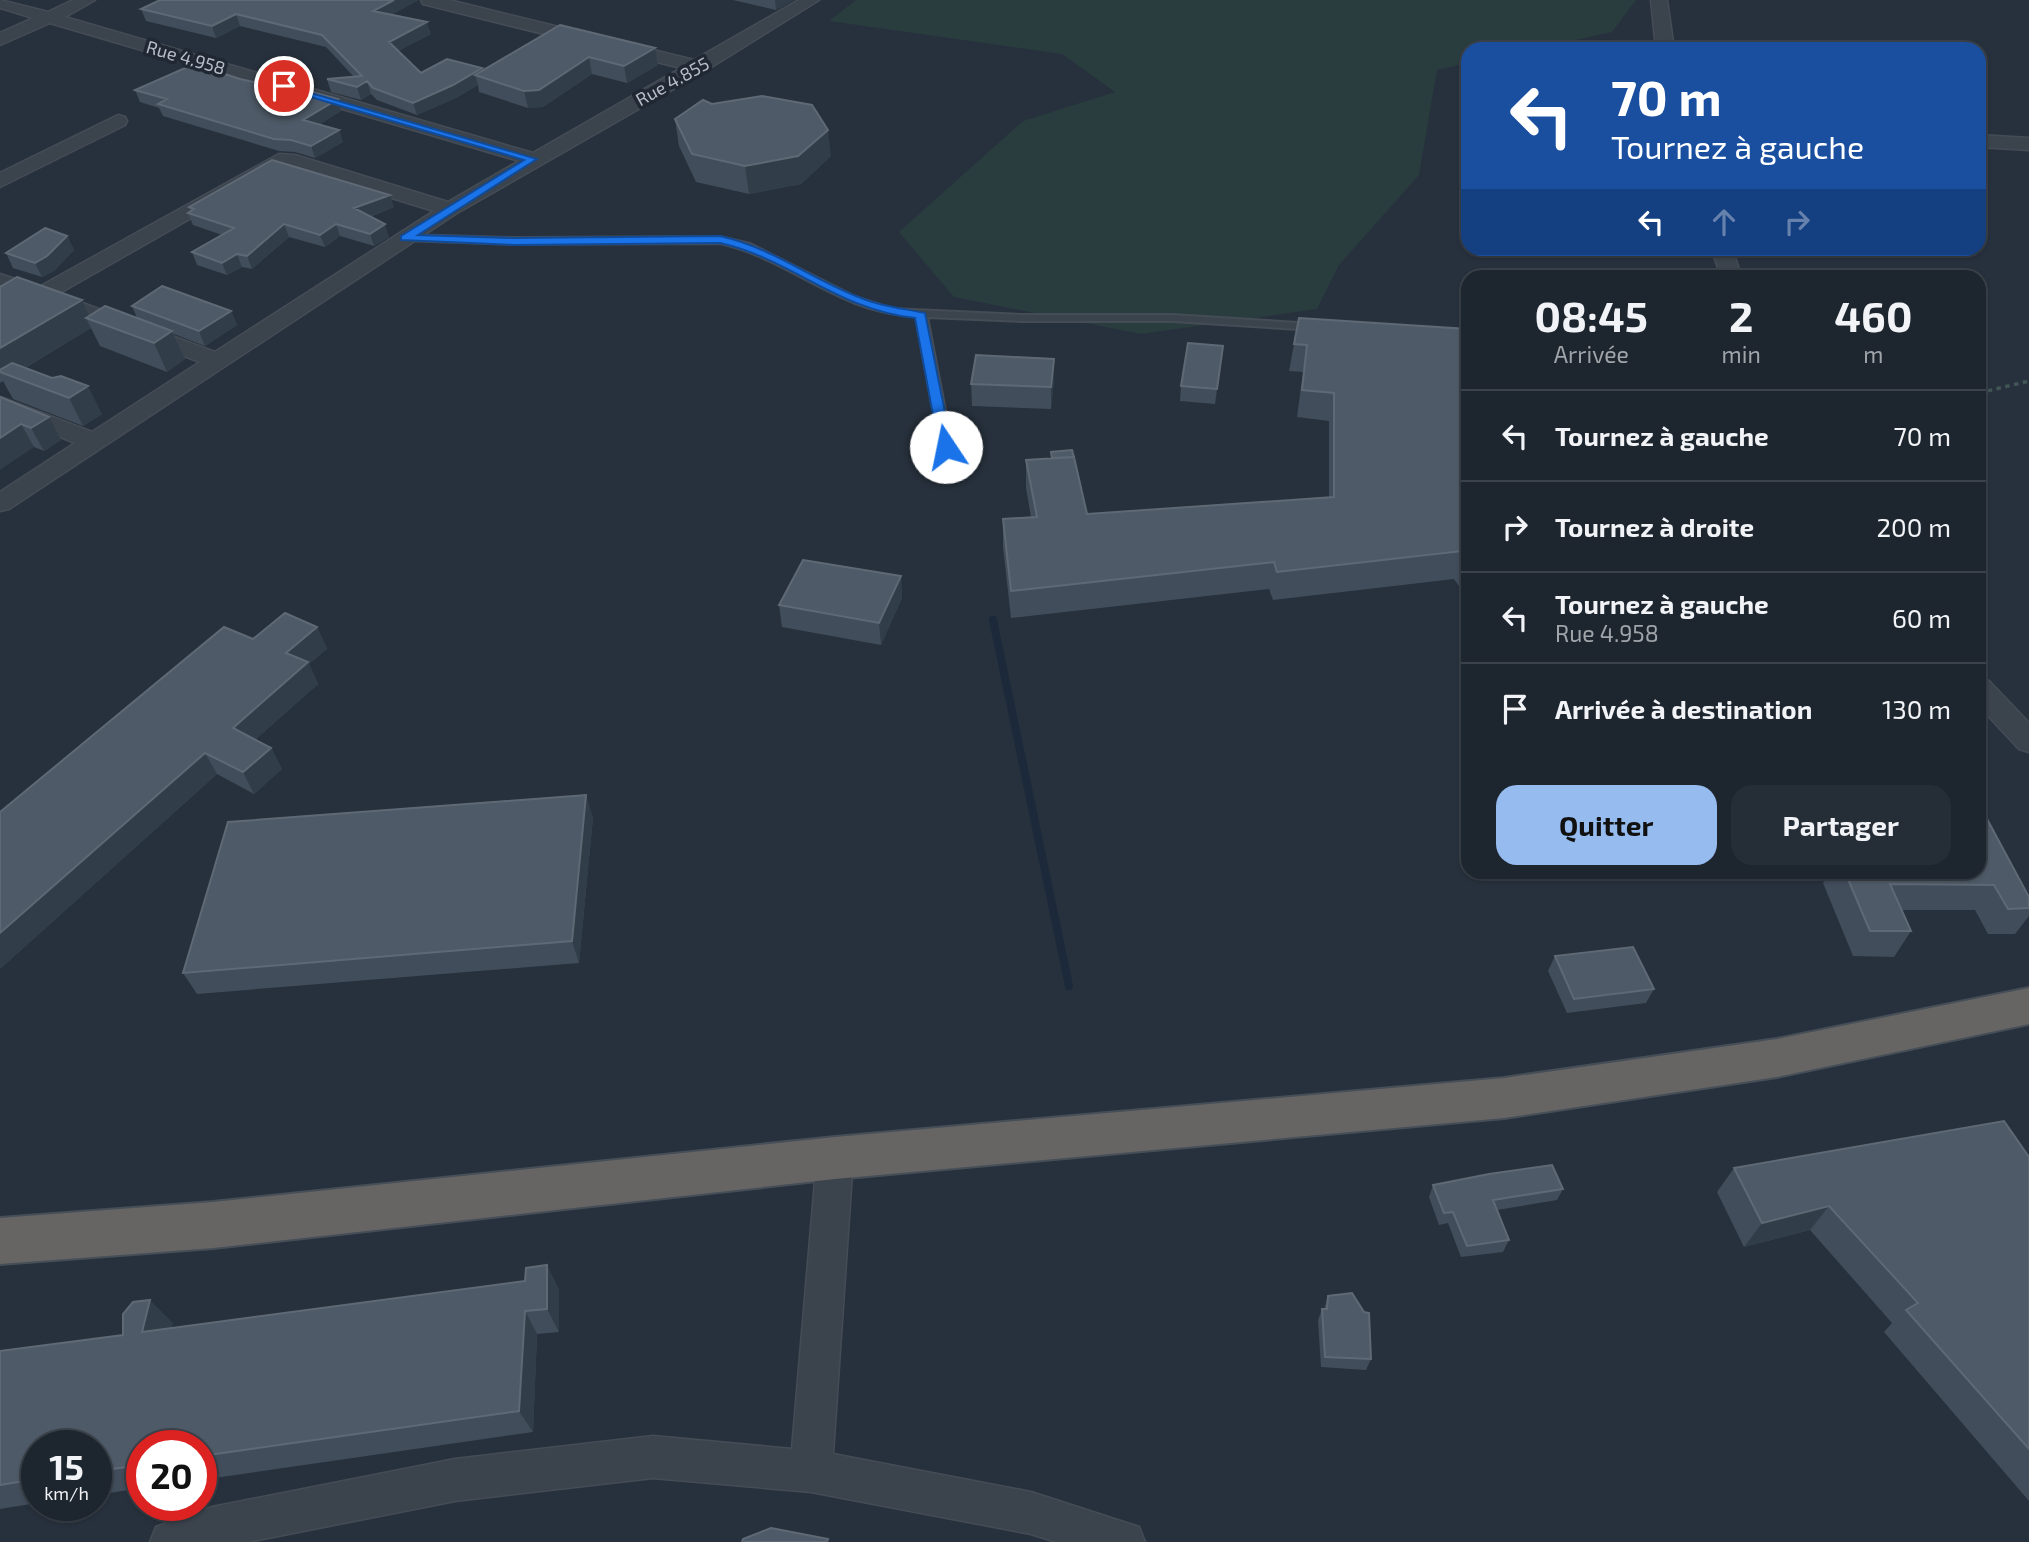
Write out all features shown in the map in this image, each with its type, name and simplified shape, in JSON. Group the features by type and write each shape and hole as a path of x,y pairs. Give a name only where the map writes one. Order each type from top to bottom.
{"highway":[{"path":"0,1241 213,1225 835,1158 1503,1098 1777,1058 2029,1006"}],"street":[{"path":"0,40 87,0"},
{"path":"429,0 465,4 699,67"},
{"name":"Rue 4.855","path":"0,503 450,209 532,159 699,67 811,0"},
{"path":"1659,0 1664,42"},
{"name":"Rue 4.958","path":"0,3 532,159"},
{"path":"0,181 118,121"},
{"path":"1986,141 2029,144"},
{"path":"41,295 279,160 288,159 450,209"},
{"path":"0,280 218,361"},
{"path":"0,404 92,441"},
{"path":"1986,695 2029,741"},
{"path":"811,1471 835,1158"},
{"path":"171,1542 212,1528 455,1480 653,1457 811,1471 1031,1513 1124,1542"}],"lane":[{"path":"405,238 514,241 720,240 747,246 851,299 891,312 921,315 1173,318 1321,327"},
{"path":"921,315 946,447"}],"path":[{"path":"1986,391 2029,381"}],"shaded area":[{"path":"856,0 1636,0 1612,32 1566,42 1461,42 1461,65 1437,70 1419,175 1339,265 1317,309 1141,334 954,297 899,232 1023,121 1115,92 1062,54 829,21"}],"building":[{"path":"160,0 394,0 373,11 427,22 389,42 421,73 447,59 482,68 413,103 373,88 367,81 357,87 327,79 362,76 322,35 236,14 212,26 141,9"},
{"path":"560,25 655,48 624,66 589,57 539,90 524,91 475,75"},
{"path":"194,64 240,79 289,90 294,87 338,99 303,120 339,130 311,146 291,140 274,139 158,104 167,99 135,90"},
{"path":"762,96 812,105 828,130 798,156 745,166 692,154 675,119 703,100 712,104"},
{"path":"272,160 390,195 354,208 385,224 370,234 336,224 320,235 284,224 247,256 237,254 222,263 192,252 234,228 188,213 194,209 189,207"},
{"path":"45,228 67,236 47,256 35,263 6,253"},
{"path":"17,277 82,300 0,348 0,287"},
{"path":"162,286 231,311 199,331 132,306"},
{"path":"105,306 172,331 154,343 86,318"},
{"path":"1299,318 1461,329 1461,551 1277,572 1274,562 1011,591 1003,519 1037,517 1026,460 1074,457 1087,514 1334,497 1334,393 1302,390 1307,345 1294,344"},
{"path":"1188,343 1223,346 1217,389 1181,386"},
{"path":"976,355 1054,359 1051,387 971,384"},
{"path":"12,363 52,378 61,376 88,386 69,398 0,372"},
{"path":"0,397 49,417 31,428 21,424 0,438"},
{"path":"1072,450 1074,457 1052,458 1051,452"},
{"path":"803,560 901,576 879,623 779,605"},
{"path":"285,613 317,627 286,653 308,662 233,728 271,748 243,772 205,753 0,933 0,812 224,627 253,639"},
{"path":"586,795 572,941 183,973 228,822"},
{"path":"1986,817 2029,897 2029,908 2008,909 1994,885 1890,884 1911,931 1870,931 1848,879 1986,879"},
{"path":"1633,947 1654,989 1574,999 1555,956"},
{"path":"2004,1121 2029,1157 2029,1449 1906,1310 1918,1303 1829,1206 1762,1223 1734,1168"},
{"path":"1552,1165 1563,1189 1493,1200 1509,1240 1467,1246 1453,1212 1444,1213 1433,1185 1489,1174"},
{"path":"547,1265 547,1309 525,1311 519,1411 217,1454 217,1430 126,1430 126,1467 112,1469 112,1430 21,1430 21,1482 0,1485 0,1351 123,1335 123,1314 133,1302 150,1300 142,1332 525,1281 526,1268"},
{"path":"1352,1293 1364,1312 1369,1313 1371,1359 1325,1357 1322,1309 1327,1309 1328,1296"},
{"path":"771,1528 828,1539 827,1542 742,1542 743,1539"}],"waterway":[{"path":"146,52 174,61"},
{"path":"993,620 1069,986"}],"route":[{"path":"284,86 532,159 405,238 514,241 720,240 747,246 767,255 851,299 891,312 921,315 946,447"}]}
